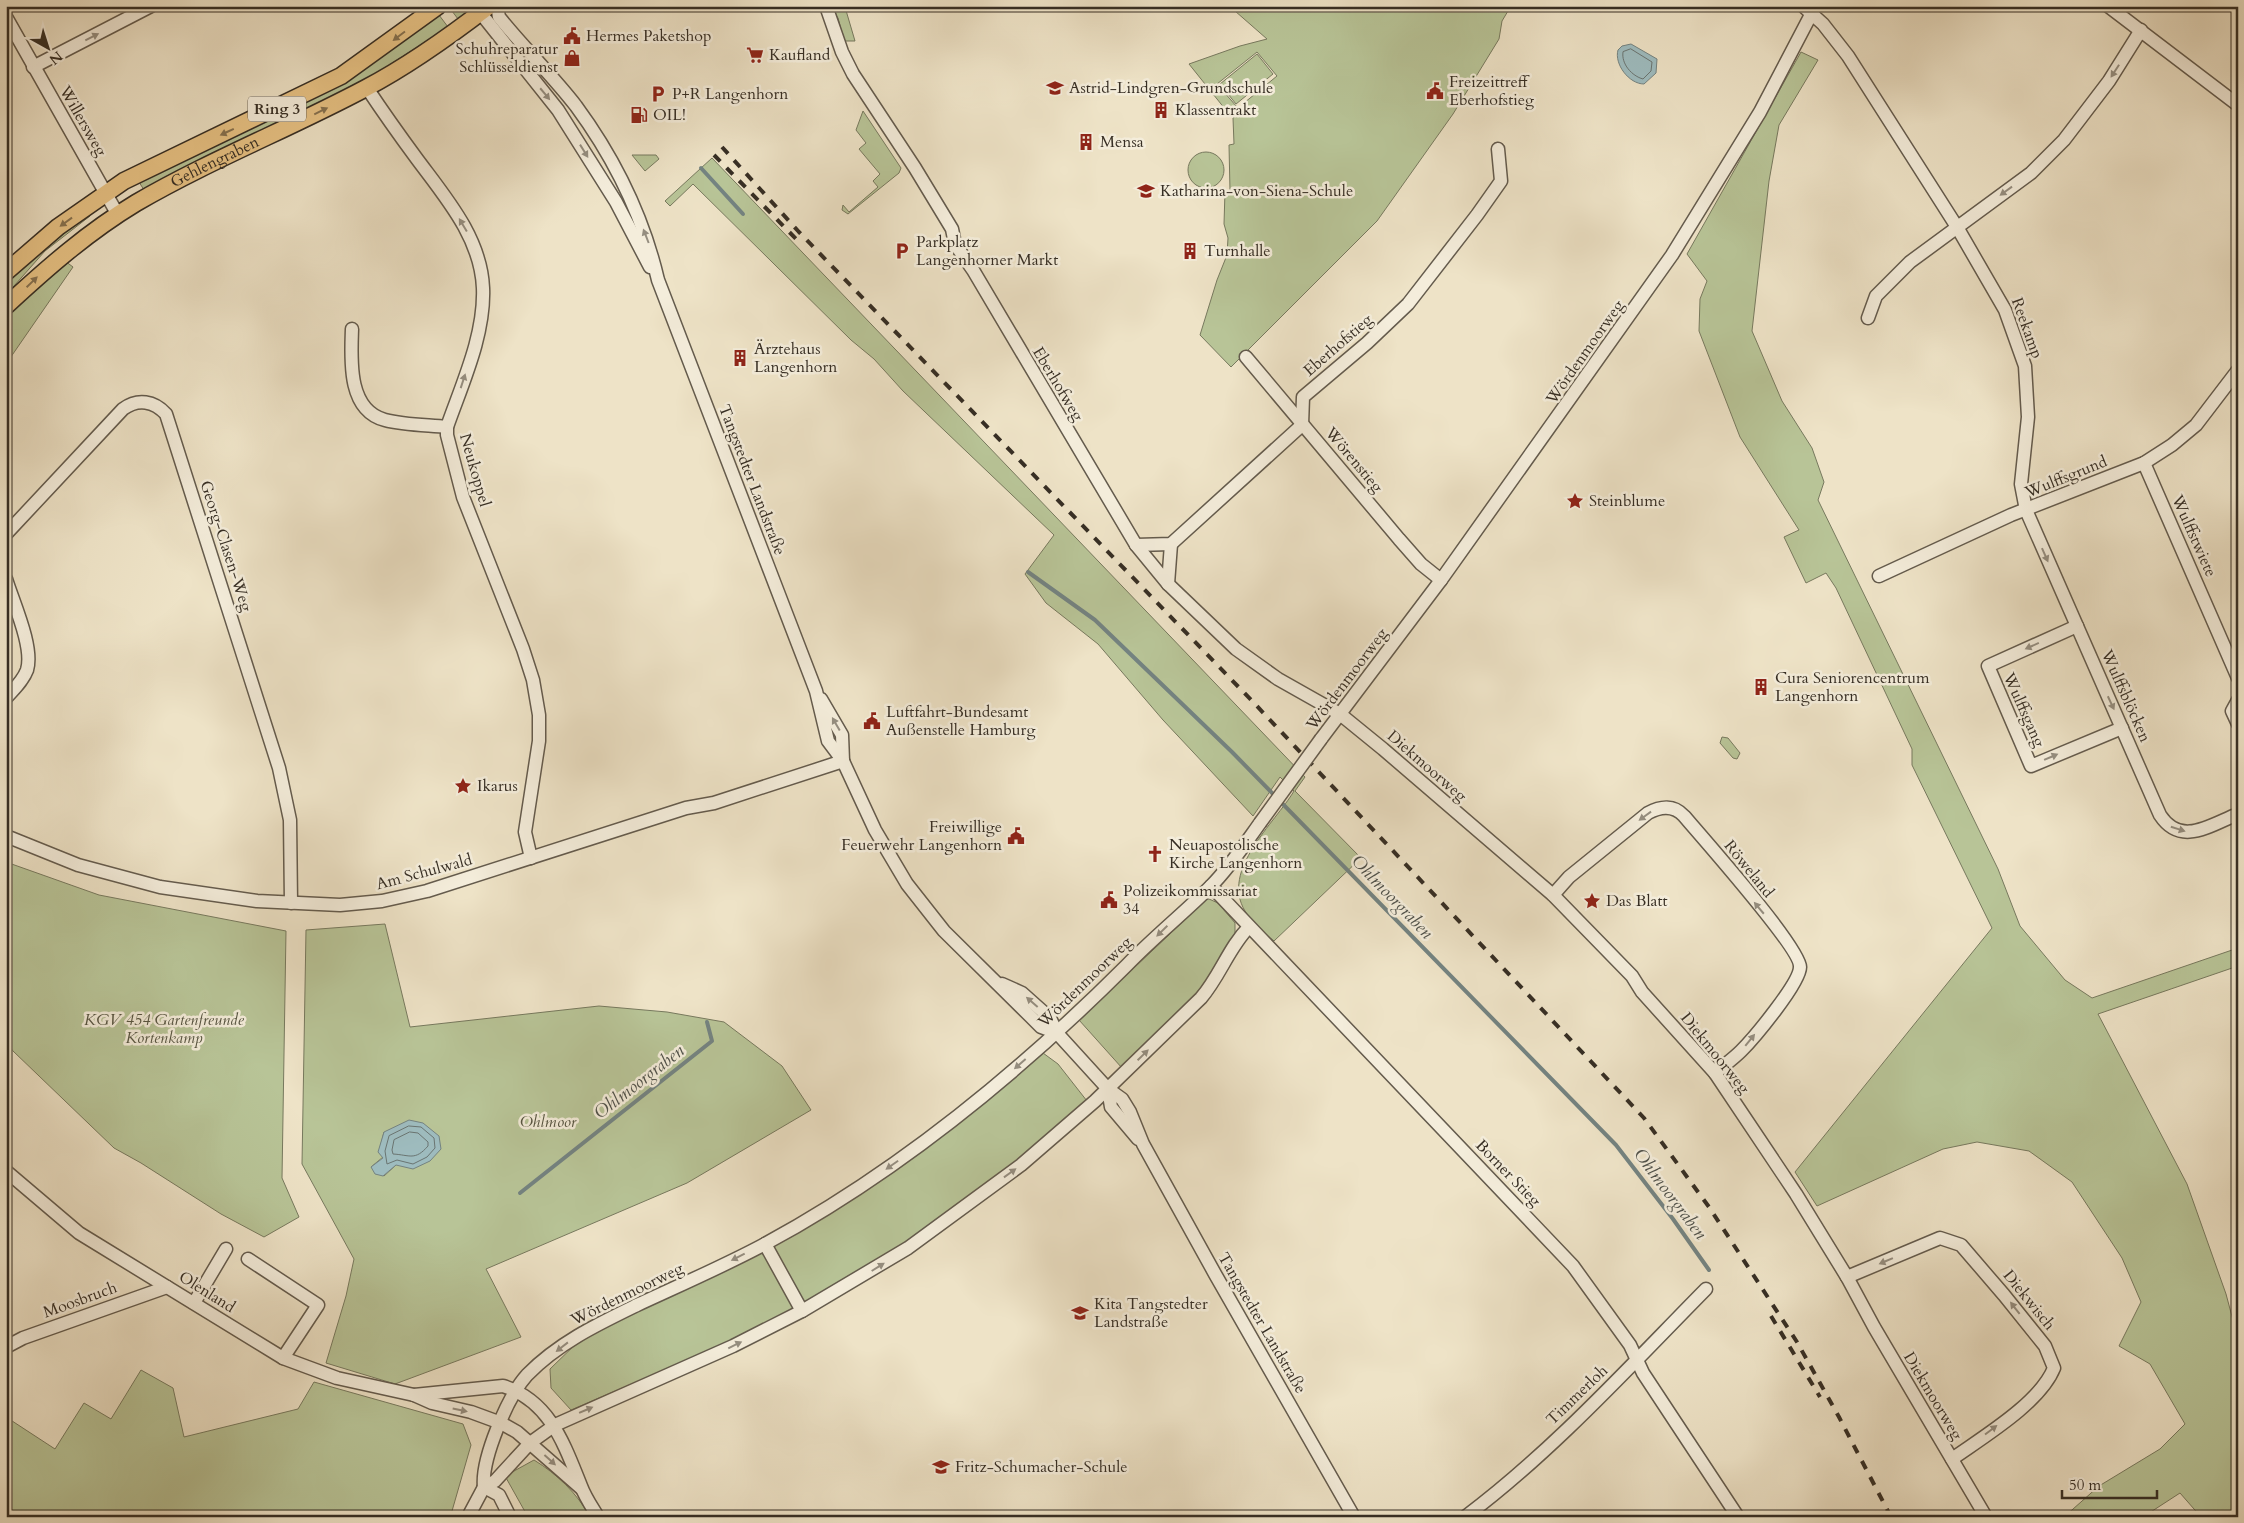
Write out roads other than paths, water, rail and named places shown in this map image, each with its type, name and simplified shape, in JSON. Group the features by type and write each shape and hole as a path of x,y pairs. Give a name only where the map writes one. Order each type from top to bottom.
{"main road":[{"name":"Gehlengraben","path":"6,272 58,227 105,193 137,174 341,76 438,6"},
{"name":"Gehlengraben","path":"6,306 52,263 118,215 176,181 367,88 423,54 481,9"}],"street":[{"path":"33,67 151,6"},
{"name":"Tangstedter Landstraße","path":"497,6 499,17 575,106 618,171 630,194 650,246 658,280"},
{"name":"Eberhofweg","path":"826,6 842,52 853,74 915,168 952,229 959,251 973,270 1136,545 1168,584 1189,601 1236,649 1278,679 1340,714"},
{"path":"2108,6 2238,105"},
{"name":"Reekamp","path":"1810,8 1848,56 1957,227 2005,310 2024,366 2028,417 2021,484 2026,510"},
{"name":"Wördenmoorweg","path":"484,1487 483,1476 501,1423 526,1376 580,1332 765,1244 850,1194 932,1138 1057,1033 1211,886 1230,865 1321,739 1353,700 1441,580 1564,409 1679,244 1760,112 1810,8"},
{"name":"Tangstedter Landstraße","path":"481,9 558,110 616,202 658,280 816,691 840,728 843,761 875,830 907,884 944,931 998,982 1013,1001 1042,1026 1057,1033 1108,1089 1111,1107 1121,1121 1143,1144 1354,1517"},
{"name":"Willersweg","path":"6,18 118,215"},
{"path":"1868,318 1876,296 1910,262 2031,173 2064,140 2109,81 2141,30"},
{"name":"Neukoppel","path":"367,88 456,213 470,236 480,262 484,289 482,315 447,427 447,435 463,497 523,649 532,680 538,715 539,741 525,832 531,858"},
{"name":"Eberhofstieg","path":"1302,425 1303,398 1367,343 1408,304 1477,215 1501,181 1498,149"},
{"path":"352,328 353,381 365,409 384,420 447,427"},
{"name":"Wörenstieg","path":"1246,357 1399,539 1422,564 1441,580"},
{"name":"Wulffsgrund","path":"1879,576 2026,510 2144,463 2172,445 2196,425 2237,375"},
{"name":"Georg-Clasen-Weg","path":"6,534 123,408 135,403 144,402 156,405 166,414 279,768 290,820 291,903"},
{"path":"1136,545 1171,544 1302,425"},
{"name":"Wulffstwiete","path":"2144,463 2238,678"},
{"name":"Wulffsblöcken","path":"2026,510 2160,815 2167,825 2179,832 2194,832 2238,814"},
{"path":"1168,584 1171,544"},
{"path":"6,579 27,648 28,662 24,676 6,698"},
{"name":"Wulffsgang","path":"2077,626 1988,666 2031,766 2122,728"},
{"path":"2238,700 2232,710 2238,724"},
{"name":"Diekmoorweg","path":"1340,714 1553,895 1632,976 1642,992 1715,1073 1796,1194 1847,1277 1874,1327 1986,1517"},
{"name":"Am Schulwald","path":"6,836 78,865 137,882 223,897 291,903 358,904 405,897 686,808 742,795 843,761"},
{"name":"Röweland","path":"1553,895 1569,877 1648,813 1655,809 1668,808 1677,810 1684,816 1796,954 1800,966 1794,983 1771,1014 1740,1052 1715,1073"},
{"name":"Borner Stieg","path":"1211,886 1572,1266 1630,1345 1643,1373 1738,1517"},
{"path":"468,1517 484,1487 494,1481 530,1442 555,1425 733,1346 802,1311 908,1248 1021,1164 1108,1089 1201,998 1216,980 1240,937 1249,928"},
{"name":"Olenland","path":"7,1172 79,1234 194,1302 283,1358 337,1378 414,1395 432,1403 471,1412 501,1423 518,1432 581,1488"},
{"name":"Diekwisch","path":"1847,1277 1940,1238 1961,1246 2045,1346 2054,1368 2048,1381 2036,1396 1952,1459"},
{"path":"765,1244 802,1311"},
{"path":"194,1302 226,1249"},
{"path":"248,1259 318,1305 283,1358"},
{"name":"Moosbruch","path":"6,1347 23,1338 167,1287"},
{"name":"Timmerloh","path":"1465,1517 1522,1470 1637,1360 1706,1289"},
{"name":"Olenland","path":"414,1395 503,1386 517,1391"},
{"path":"517,1391 544,1412 555,1425 575,1468 581,1488 598,1517"},
{"path":"484,1487 499,1495 510,1517"}],"water":[{"path":"1631,44 1657,59 1656,73 1644,84 1633,81 1628,77 1618,61 1618,50 1622,46"},
{"path":"409,1120 423,1123 439,1136 441,1149 430,1161 413,1169 396,1165 383,1176 375,1174 371,1167 383,1158 378,1152 384,1132"}],"waterway":[{"name":"Ohlmoorgraben","path":"701,168 743,214"},
{"name":"Ohlmoorgraben","path":"1028,572 1095,620 1232,752 1616,1145 1673,1219 1709,1270"},
{"name":"Ohlmoorgraben","path":"520,1193 712,1041 707,1022"}],"railway":[{"path":"722,147 799,232 1255,704 1644,1118 1709,1207 1797,1342 1839,1417 1891,1517"},
{"path":"714,155 798,241"},
{"path":"1771,1316 1820,1397"}],"place":[{"name":"Hermes Paketshop","path":"572,36"},
{"name":"Kaufland","path":"755,55"},
{"name":"Schuhreparatur Schlüsseldienst","path":"572,58"},
{"name":"Astrid-Lindgren-Grundschule","path":"1055,88"},
{"name":"Freizeittreff Eberhofstieg","path":"1435,91"},
{"name":"P+R Langenhorn","path":"658,94"},
{"name":"Klassentrakt","path":"1161,110"},
{"name":"OIL!","path":"639,115"},
{"name":"Mensa","path":"1086,142"},
{"name":"Katharina-von-Siena-Schule","path":"1146,191"},
{"name":"Parkplatz Langenhorner Markt","path":"902,251"},
{"name":"Turnhalle","path":"1190,251"},
{"name":"Ärztehaus Langenhorn","path":"740,358"},
{"name":"Steinblume","path":"1575,501"},
{"name":"Cura Seniorencentrum Langenhorn","path":"1761,687"},
{"name":"Luftfahrt-Bundesamt Außenstelle Hamburg","path":"872,721"},
{"name":"Ikarus","path":"463,786"},
{"name":"Freiwillige Feuerwehr Langenhorn","path":"1016,836"},
{"name":"Neuapostolische Kirche Langenhorn","path":"1155,854"},
{"name":"Polizeikommissariat 34","path":"1109,900"},
{"name":"Das Blatt","path":"1592,901"},
{"name":"Kita Tangstedter Landstraße","path":"1080,1313"},
{"name":"Fritz-Schumacher-Schule","path":"941,1467"}],"park label":[{"name":"KGV 454 Gartenfreunde Kortenkamp","path":"164,1029"},
{"name":"Ohlmoor","path":"548,1122"}]}
